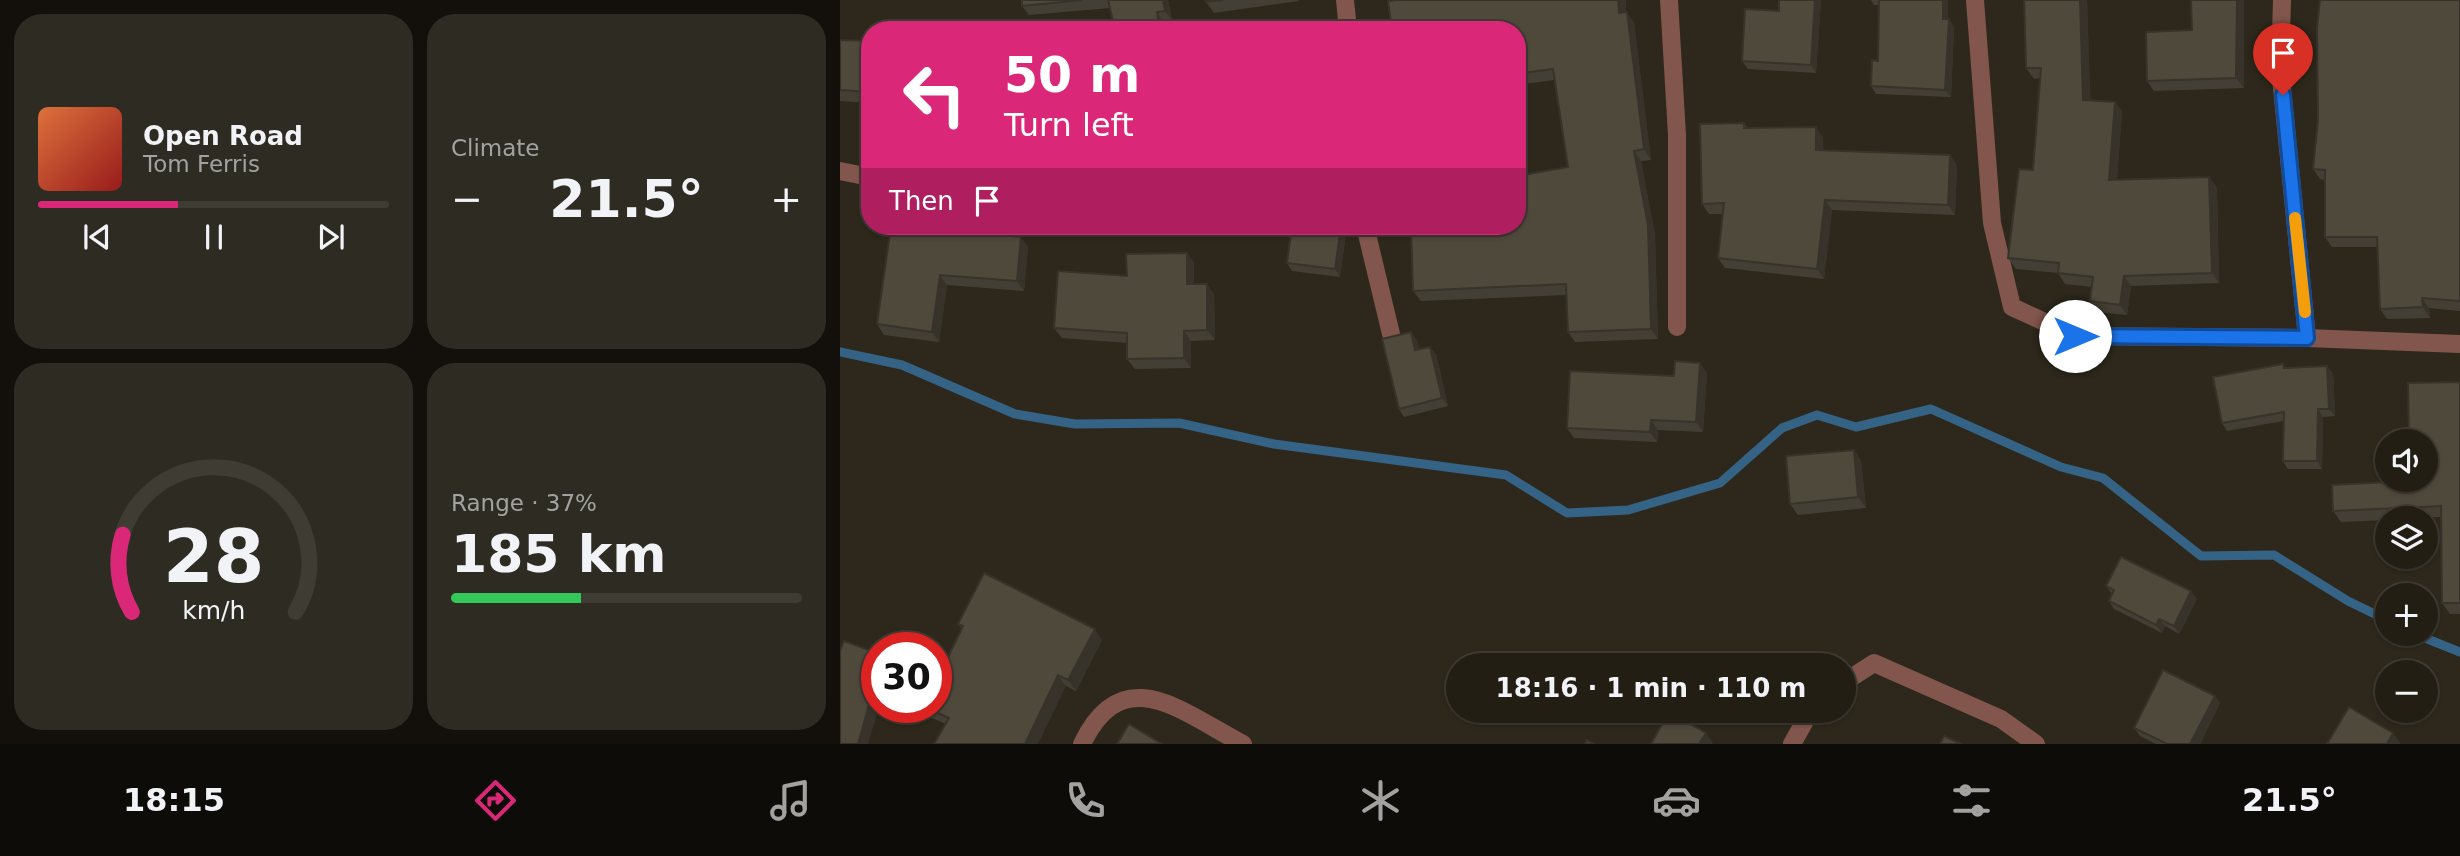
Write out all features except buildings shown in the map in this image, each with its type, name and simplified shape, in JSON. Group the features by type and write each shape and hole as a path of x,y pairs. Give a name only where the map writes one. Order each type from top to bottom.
{"street":[{"path":"1345,0 1347,21"},
{"path":"1669,0 1677,135 1677,327"},
{"path":"1975,0 1992,223 2012,307 2075,336 2307,338 2460,344"},
{"path":"2281,0 2280,68 2307,338"},
{"path":"840,171 861,175"},
{"path":"1367,235 1391,334"},
{"path":"1856,675 1874,663 2001,719 2036,744"},
{"path":"1082,744 1103,712 1123,698 1138,696 1156,699 1243,744"},
{"path":"1792,744 1804,723"}],"waterway":[{"path":"840,352 902,365 1015,414 1075,424 1179,423 1274,444 1506,475 1567,513 1628,510 1720,483 1782,428 1817,415 1856,427 1931,409 2061,467 2103,478 2201,556 2274,555 2348,601 2375,614"},
{"path":"2438,643 2460,652"}],"slow traffic":[{"path":"2295,218 2305,312"}],"route":[{"path":"2075,336 2307,338 2283,95"}]}
